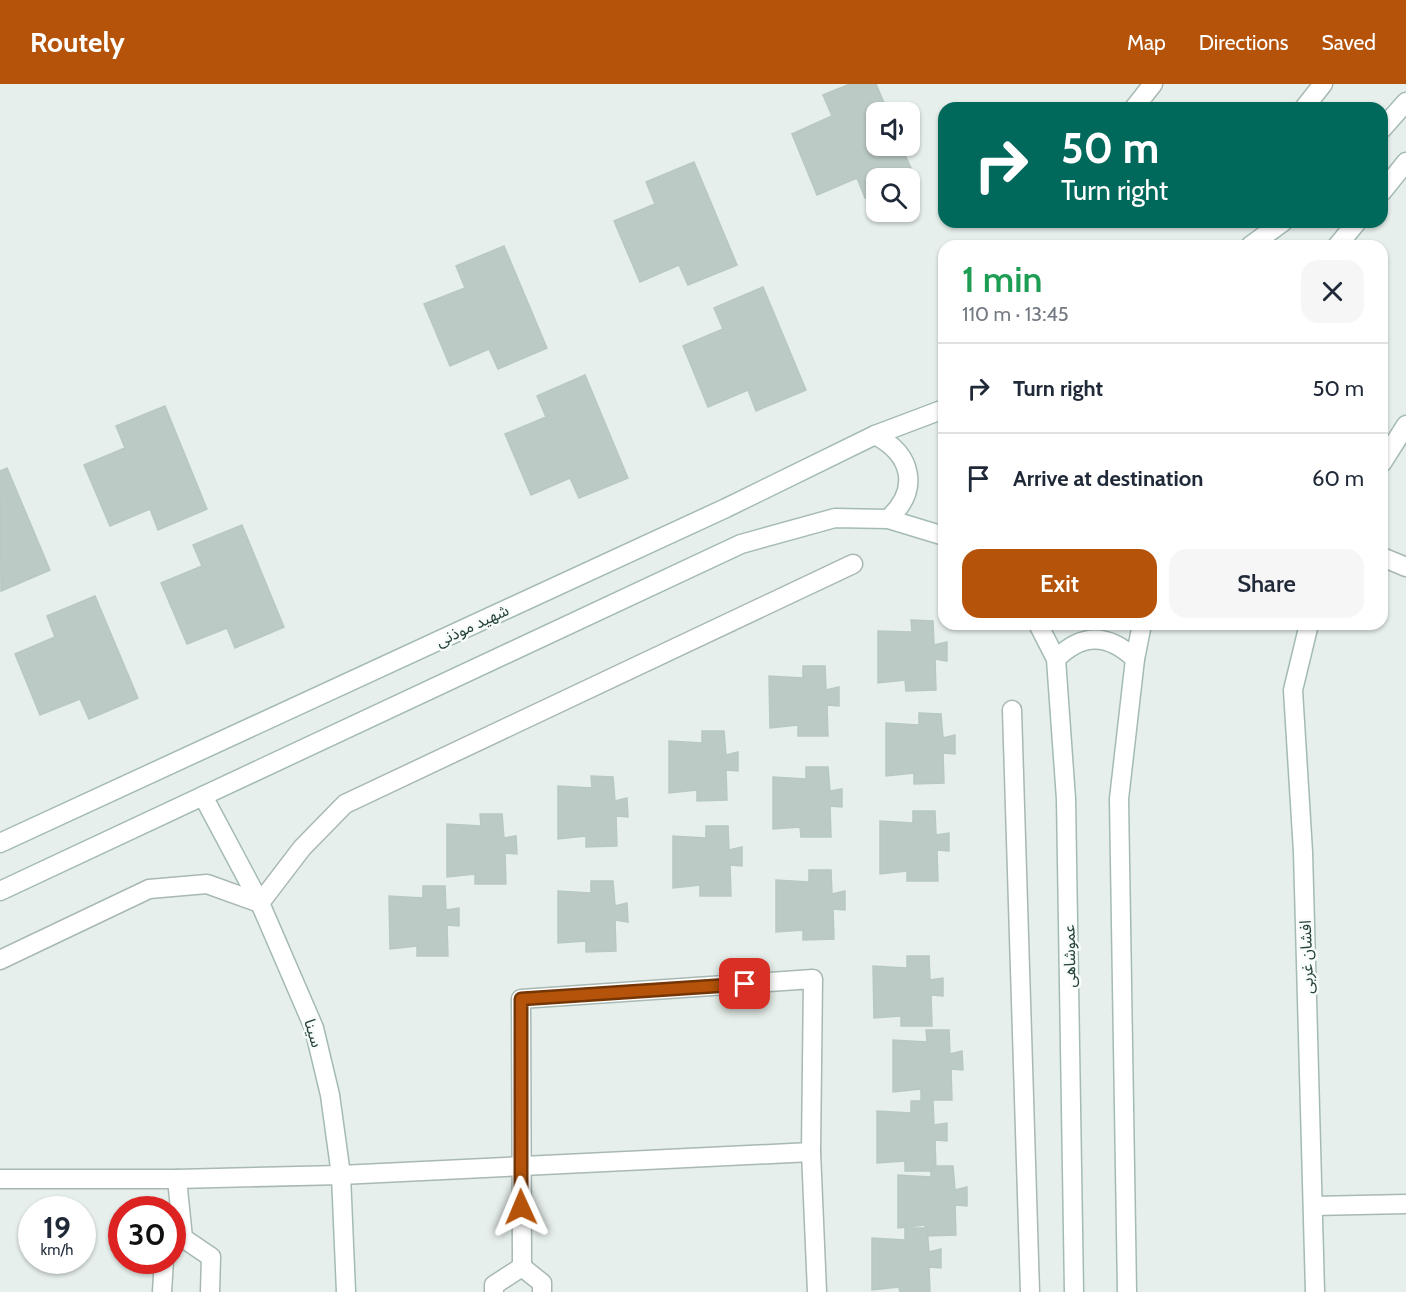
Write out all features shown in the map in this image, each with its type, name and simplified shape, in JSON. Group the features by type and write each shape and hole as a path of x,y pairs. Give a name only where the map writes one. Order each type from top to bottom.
{"street":[{"path":"1139,102 1153,84"},
{"path":"1309,102 1323,84"},
{"path":"1388,122 1406,102"},
{"path":"1388,184 1406,162"},
{"path":"1258,240 1274,228"},
{"path":"1342,240 1352,228"},
{"name":"شهید موذنی","path":"0,843 726,508 875,435 938,411"},
{"path":"1388,454 1406,425"},
{"path":"875,435 888,442 899,452 906,466 909,481 906,496 899,509 888,519"},
{"path":"0,891 741,544 835,518 888,519 938,534"},
{"path":"1388,559 1406,567"},
{"path":"0,960 149,889 207,884 260,903 302,848 345,804 853,564"},
{"name":"عموشاهی","path":"1041,630 1056,659 1066,799 1074,1292"},
{"path":"1127,1292 1119,799 1135,659 1141,630"},
{"name":"افشان غربی","path":"1308,630 1293,690 1303,852 1315,1292"},
{"path":"1056,659 1067,648 1080,641 1095,639 1110,641 1124,648 1135,659"},
{"path":"1012,710 1030,1292"},
{"name":"سینا","path":"204,796 260,903 314,1028 330,1095 341,1175 346,1292"},
{"path":"522,1267 521,999 813,980 811,1152 817,1292"},
{"path":"0,1179 177,1179 341,1175 811,1152"},
{"path":"177,1179 177,1196"},
{"path":"1313,1206 1406,1204"},
{"path":"186,1247 211,1257 210,1292"},
{"path":"494,1292 494,1285 522,1267"},
{"path":"522,1267 542,1283 542,1292"},
{"path":"162,1292 163,1274"}],"building":[{"path":"850,84 876,84 884,102 866,102 866,156 906,156 911,168 866,168 865,198 857,178 817,195 792,134 832,116 823,95"},
{"path":"694,162 737,265 688,285 679,265 640,282 614,221 655,204 646,182"},
{"path":"504,246 547,348 498,369 489,349 450,366 424,304 465,288 456,266"},
{"path":"763,287 806,390 756,411 748,390 708,407 683,346 723,329 714,308"},
{"path":"585,375 628,478 579,498 570,478 531,495 505,434 546,417 537,396"},
{"path":"165,406 207,509 158,530 150,509 110,526 84,465 125,448 116,426"},
{"path":"7,468 50,570 1,591 0,471"},
{"path":"242,525 284,627 235,648 227,628 187,644 161,583 202,566 193,545"},
{"path":"95,596 138,698 89,719 80,699 40,715 15,654 55,637 47,616"},
{"path":"911,620 933,621 934,645 947,642 947,661 935,659 936,690 906,691 905,680 878,683 878,631 912,632"},
{"path":"803,666 825,666 826,690 839,687 839,706 827,705 828,736 798,736 798,725 770,728 769,676 803,678"},
{"path":"919,713 941,714 943,738 955,735 955,754 943,753 944,783 914,784 914,773 886,776 886,723 919,725"},
{"path":"702,731 724,731 726,755 738,752 738,771 726,770 727,800 697,801 697,790 669,793 669,741 702,743"},
{"path":"806,767 828,767 830,791 842,789 842,807 830,806 831,837 801,837 800,827 773,829 773,777 806,779"},
{"path":"591,776 613,777 615,801 627,798 628,817 616,816 617,846 586,847 586,836 558,839 558,786 592,788"},
{"path":"913,811 935,811 936,835 949,833 949,851 937,850 938,881 907,881 907,871 880,874 880,821 913,823"},
{"path":"480,814 502,814 504,838 516,836 517,854 505,853 506,884 475,884 475,874 447,877 447,824 481,826"},
{"path":"706,826 728,826 729,850 742,847 742,866 730,865 731,896 700,896 700,885 673,888 673,836 706,838"},
{"path":"809,870 831,870 832,894 845,891 845,910 833,909 834,939 803,940 803,930 776,932 776,880 809,882"},
{"path":"591,881 613,881 615,906 627,903 628,922 615,920 616,951 586,952 586,941 558,943 558,891 591,893"},
{"path":"423,886 445,886 446,910 459,908 459,926 447,925 448,956 417,956 417,946 390,949 389,896 423,898"},
{"path":"907,956 929,956 930,980 943,978 943,996 931,995 932,1026 901,1026 901,1016 874,1018 873,966 907,968"},
{"path":"926,1030 949,1030 950,1054 962,1051 963,1070 951,1069 952,1100 921,1100 921,1089 893,1092 893,1040 927,1042"},
{"path":"911,1101 933,1101 934,1125 947,1123 947,1141 935,1140 936,1171 905,1171 905,1161 877,1163 877,1111 911,1113"},
{"path":"931,1166 953,1166 955,1190 967,1187 967,1206 955,1205 956,1235 926,1236 925,1225 898,1228 898,1175 931,1177"},
{"path":"905,1228 927,1228 929,1252 941,1249 941,1268 929,1267 930,1292 900,1292 899,1287 872,1290 872,1238 905,1240"}],"route":[{"path":"521,1207 521,999 745,984"}]}
